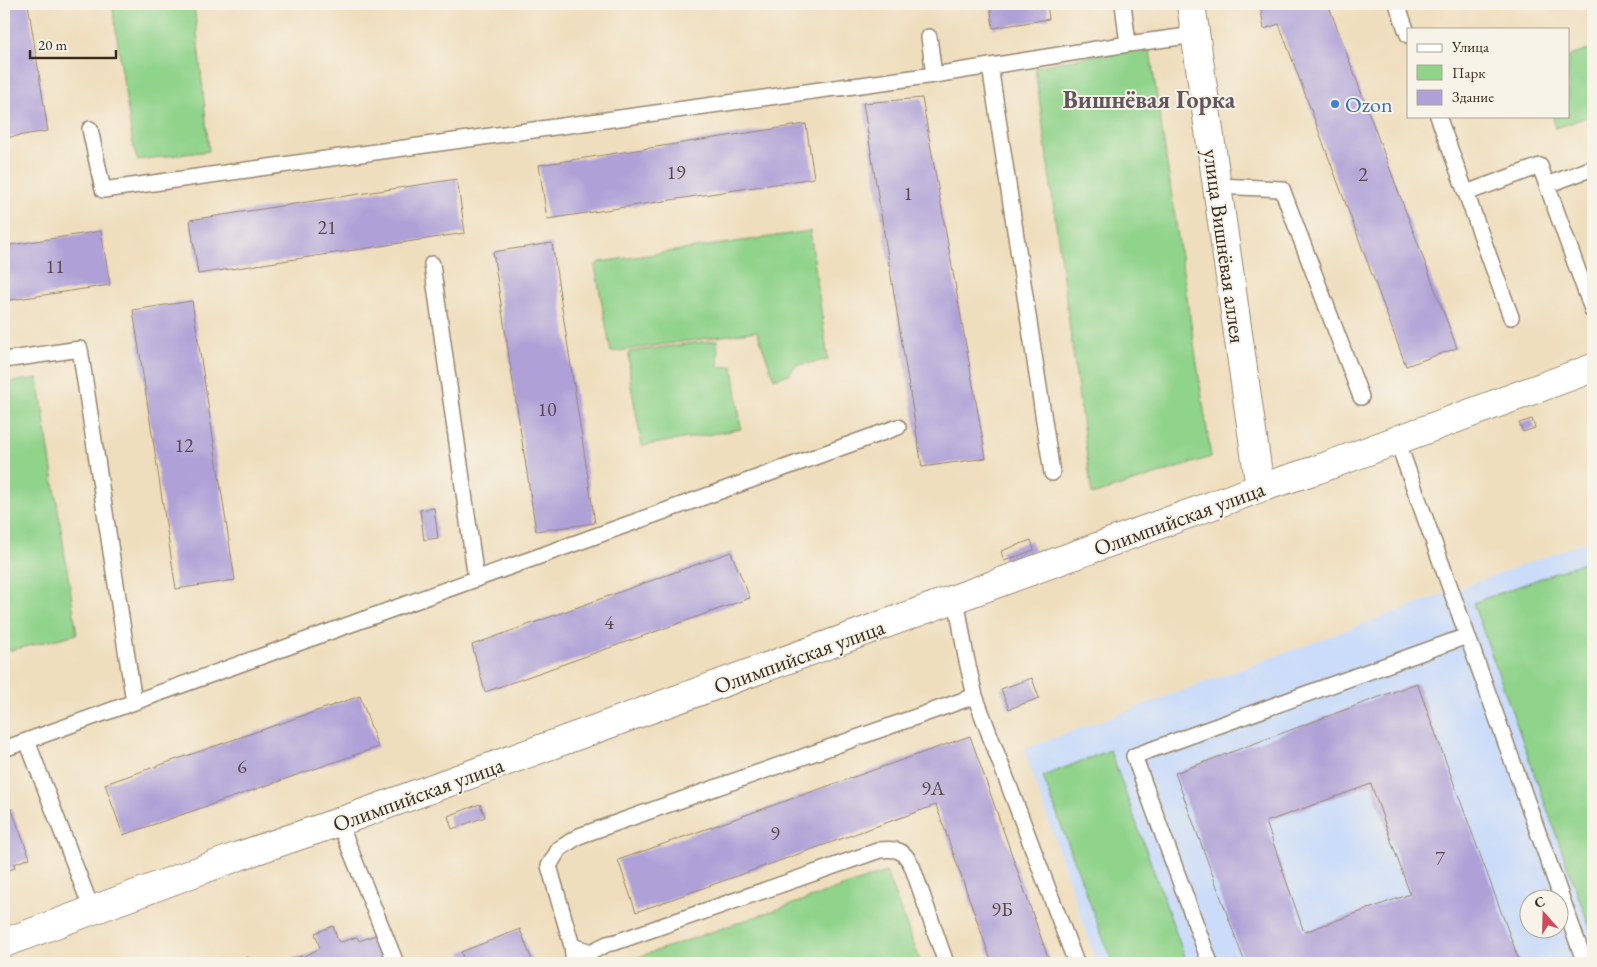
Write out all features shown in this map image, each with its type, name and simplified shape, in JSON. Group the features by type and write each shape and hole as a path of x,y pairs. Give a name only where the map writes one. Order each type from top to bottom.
{"street":[{"name":"улица Вишнёвая аллея","path":"1191,4 1260,488"},
{"name":"Олимпийская улица","path":"4,943 239,856 339,822 1260,488 1316,470 1593,368"}],"lane":[{"path":"1123,4 1128,44"},
{"path":"1397,4 1407,32"},
{"path":"90,129 103,190 934,75 1195,35"},
{"path":"929,37 934,75"},
{"path":"990,66 1052,474"},
{"path":"516,133 849,86"},
{"path":"1439,118 1511,317"},
{"path":"1466,193 1540,166 1593,312"},
{"path":"1547,185 1593,168"},
{"path":"1217,186 1282,188 1361,397"},
{"path":"432,264 476,579"},
{"path":"4,360 80,349 134,702"},
{"path":"4,749 898,427"},
{"path":"1397,440 1585,963"},
{"path":"956,598 966,657 976,696 1076,963"},
{"path":"1210,963 1134,756 1467,636"},
{"path":"574,963 572,946 549,866 559,849 572,840 976,696"},
{"path":"27,741 92,910"},
{"path":"339,822 396,963"},
{"path":"572,946 590,952 607,944 880,850 893,849 899,850 908,858 912,866 946,963"}],"shaded area":[{"path":"1593,539 1593,963 1097,963 1024,749"}],"green space":[{"path":"112,4 194,4 209,151 137,160 132,139"},
{"path":"1149,44 1211,457 1092,495 1035,67"},
{"path":"1593,48 1593,115 1556,128 1553,118 1570,118 1570,56"},
{"path":"810,231 828,360 796,365 789,374 774,379 757,331 611,352 595,266 600,262"},
{"path":"717,340 719,367 733,366 741,429 642,446 630,380 629,352"},
{"path":"38,378 77,634 4,652 4,383"},
{"path":"1593,559 1593,937 1473,603"},
{"path":"1110,750 1187,963 1112,963 1043,776"},
{"path":"886,872 921,963 621,963"}],"building":[{"path":"4,4 28,4 48,131 4,138"},
{"path":"990,4 1047,4 1049,19 993,28"},
{"path":"1260,4 1328,4 1457,348 1406,366 1279,24 1264,29"},
{"path":"922,98 986,458 922,467 863,103"},
{"path":"806,124 814,178 547,219 539,165"},
{"path":"457,179 465,233 198,274 190,220"},
{"path":"101,231 110,285 4,301 4,246"},
{"path":"552,243 595,523 536,531 493,252"},
{"path":"192,301 235,580 176,589 133,310"},
{"path":"1532,419 1535,428 1523,432 1519,423"},
{"path":"434,508 438,538 424,540 420,510"},
{"path":"1031,540 1034,550 1004,561 1001,551"},
{"path":"731,552 750,598 485,692 472,645"},
{"path":"1032,678 1039,698 1009,709 1001,689"},
{"path":"1417,683 1520,963 1245,963 1175,773","holes":["1371,784 1410,894 1304,932 1266,822"]},
{"path":"360,696 378,747 123,835 105,784"},
{"path":"970,736 1050,963 992,963 936,805 636,912 618,860"},
{"path":"480,804 485,817 452,829 448,816"},
{"path":"11,808 30,858 14,864 15,868 9,870 6,867 8,874 4,875 4,811"},
{"path":"333,926 338,941 341,942 357,937 359,941 381,933 392,963 293,963 291,959 302,956 305,961 303,957 320,948 315,933"},
{"path":"520,929 533,963 465,963 461,952"},
{"path":"248,957 251,963 232,963"}],"place":[{"name":"Ozon","path":"1335,104"}],"district":[{"name":"Вишнёвая Горка","path":"1149,100"}]}
